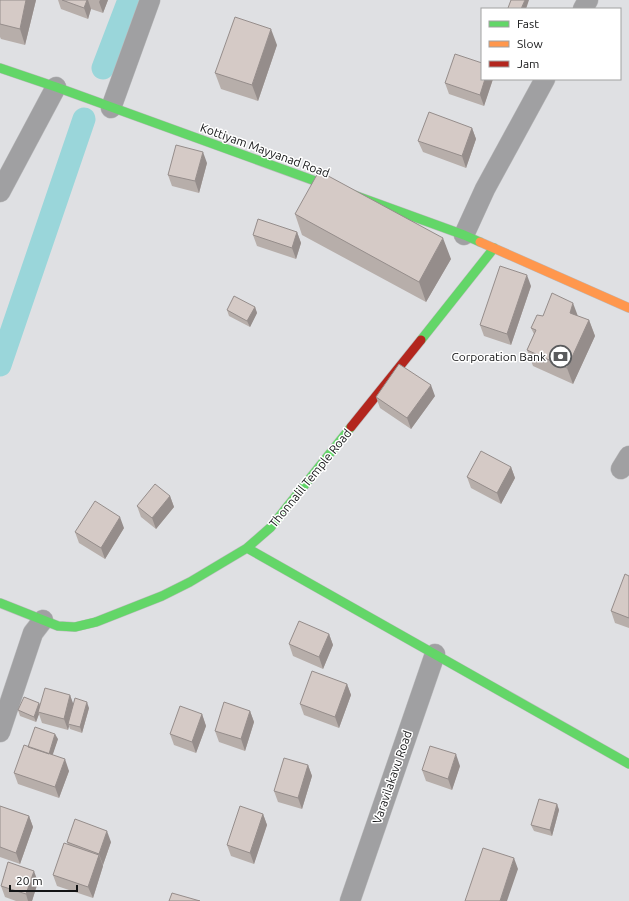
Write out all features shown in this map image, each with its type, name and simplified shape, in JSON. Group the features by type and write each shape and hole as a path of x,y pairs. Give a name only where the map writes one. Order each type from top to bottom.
{"street":[{"path":"111,108 150,0"},
{"name":"Kottiyam Mayyanad Road","path":"0,68 464,235 629,308"},
{"path":"464,235 486,189 544,80"},
{"path":"0,192 56,87"},
{"name":"Thonnalil Temple Road","path":"0,603 58,626 75,627 96,622 162,596 190,582 246,548 271,527 494,248"},
{"path":"246,548 629,764"},
{"path":"0,732 33,633 43,620"},
{"name":"Varavilakavu Road","path":"350,901 435,654"}],"building":[{"path":"0,0 26,0 20,29 0,24"},
{"path":"62,0 87,0 84,8"},
{"path":"511,0 525,0 521,8 508,8"},
{"path":"235,17 271,29 252,85 215,73"},
{"path":"455,54 481,63 481,80 485,80 480,95 445,83"},
{"path":"429,112 472,128 462,156 418,141"},
{"path":"176,145 203,152 195,181 168,175"},
{"path":"319,171 443,238 419,282 295,214"},
{"path":"258,219 297,232 292,248 253,235"},
{"path":"500,266 527,275 507,334 480,325"},
{"name":"Corporation Bank","path":"552,293 573,303 570,313 589,320 567,368 527,350 536,330 531,328 537,315 543,316"},
{"path":"234,296 255,307 247,321 227,310"},
{"path":"399,364 431,385 407,418 376,397"},
{"path":"481,451 511,467 497,493 467,477"},
{"path":"155,484 170,496 152,518 137,506"},
{"path":"95,501 120,517 101,548 75,532"},
{"path":"625,574 629,576 629,618 611,611"},
{"path":"299,621 329,634 319,657 289,644"},
{"path":"312,671 347,684 335,717 300,704"},
{"path":"45,688 70,695 64,719 38,712"},
{"path":"24,697 39,703 34,717 18,710"},
{"path":"75,698 87,702 80,727 68,724"},
{"path":"224,702 250,711 241,739 215,731"},
{"path":"180,706 202,714 192,742 170,734"},
{"path":"35,727 55,734 49,754 28,747"},
{"path":"24,745 65,759 55,787 14,773"},
{"path":"430,746 456,754 448,779 422,770"},
{"path":"284,758 308,765 298,798 274,791"},
{"path":"539,799 557,804 550,830 531,825"},
{"path":"0,806 29,816 16,853 0,847"},
{"path":"240,806 263,814 250,853 227,845"},
{"path":"75,819 107,831 99,854 67,842"},
{"path":"64,843 99,855 88,887 53,875"},
{"path":"483,848 514,858 500,901 465,901"},
{"path":"8,862 34,871 26,894 1,886"},
{"path":"172,893 200,901 169,901"}],"waterway":[{"path":"103,68 129,0"},
{"path":"0,365 84,119"}],"traffic: fast":[{"path":"0,68 56,87 480,242"},
{"path":"421,340 494,248"},
{"path":"0,603 58,626 75,627 96,622 162,596 190,582 247,548 271,527 351,427"},
{"path":"247,548 629,764"}],"traffic: slow":[{"path":"480,242 629,308"}],"traffic: jam":[{"path":"351,427 421,340"}],"place":[{"name":"Corporation Bank","path":"561,356"}]}
